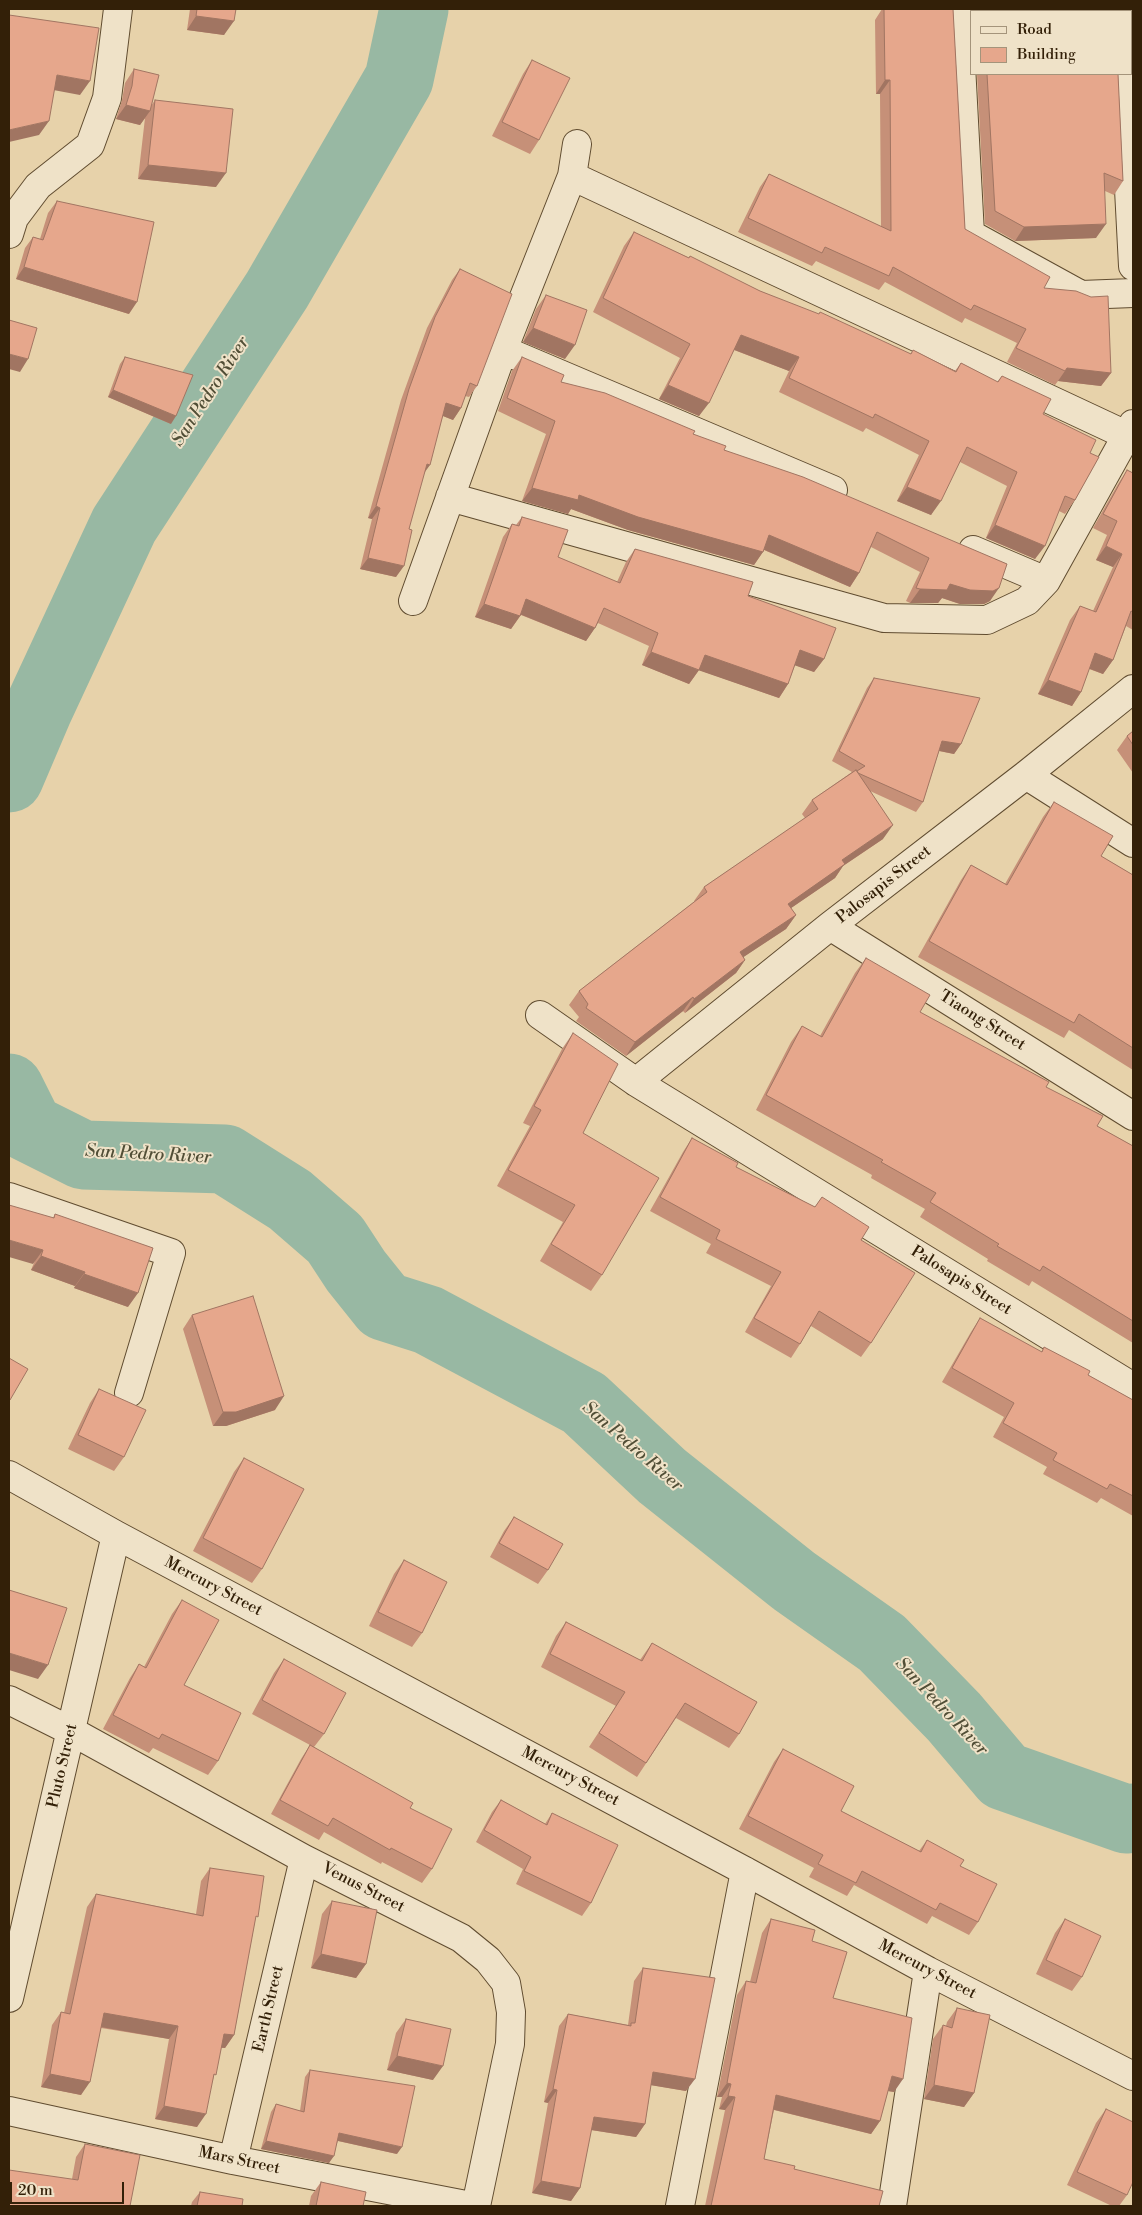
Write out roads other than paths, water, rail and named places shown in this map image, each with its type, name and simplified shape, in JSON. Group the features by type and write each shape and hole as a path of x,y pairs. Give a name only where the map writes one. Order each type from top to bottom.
{"street":[{"path":"9,234 14,218 38,186 90,145 107,98 118,9"},
{"path":"958,9 970,234 1081,295 1133,293"},
{"path":"1123,75 1133,266"},
{"path":"413,601 502,350 572,176 577,144"},
{"path":"450,497 884,618 987,620 1027,601 1046,581 1129,429 572,176"},
{"path":"502,350 856,500"},
{"path":"946,538 1046,581"},
{"name":"Palosapis Street","path":"636,1082 830,926 1026,775 1133,689"},
{"path":"1026,775 1133,843"},
{"name":"Tiaong Street","path":"830,926 1133,1116"},
{"name":"Palosapis Street","path":"540,1015 636,1082 1133,1387"},
{"path":"9,1197 171,1253 129,1392"},
{"name":"Mercury Street","path":"9,1475 116,1535 745,1871 928,1971 1133,2076"},
{"name":"Pluto Street","path":"9,1998 17,1926 71,1731 116,1535"},
{"name":"Venus Street","path":"9,1700 71,1731 304,1858 461,1938 488,1960 506,1983 511,2012 510,2044 476,2206"},
{"name":"Earth Street","path":"233,2160 304,1858"},
{"path":"680,2206 745,1871"},
{"path":"892,2206 928,1971"},
{"name":"Mars Street","path":"9,2111 233,2160 471,2206"}],"waterway":[{"name":"San Pedro River","path":"9,778 38,710 124,525 277,290 399,79 414,9"},
{"name":"San Pedro River","path":"9,1088 29,1128 83,1155 225,1159 290,1200 335,1239 356,1271 384,1306 428,1320 584,1403 662,1476 794,1581 882,1643 954,1717 1004,1776 1126,1819 1133,1818"}]}
